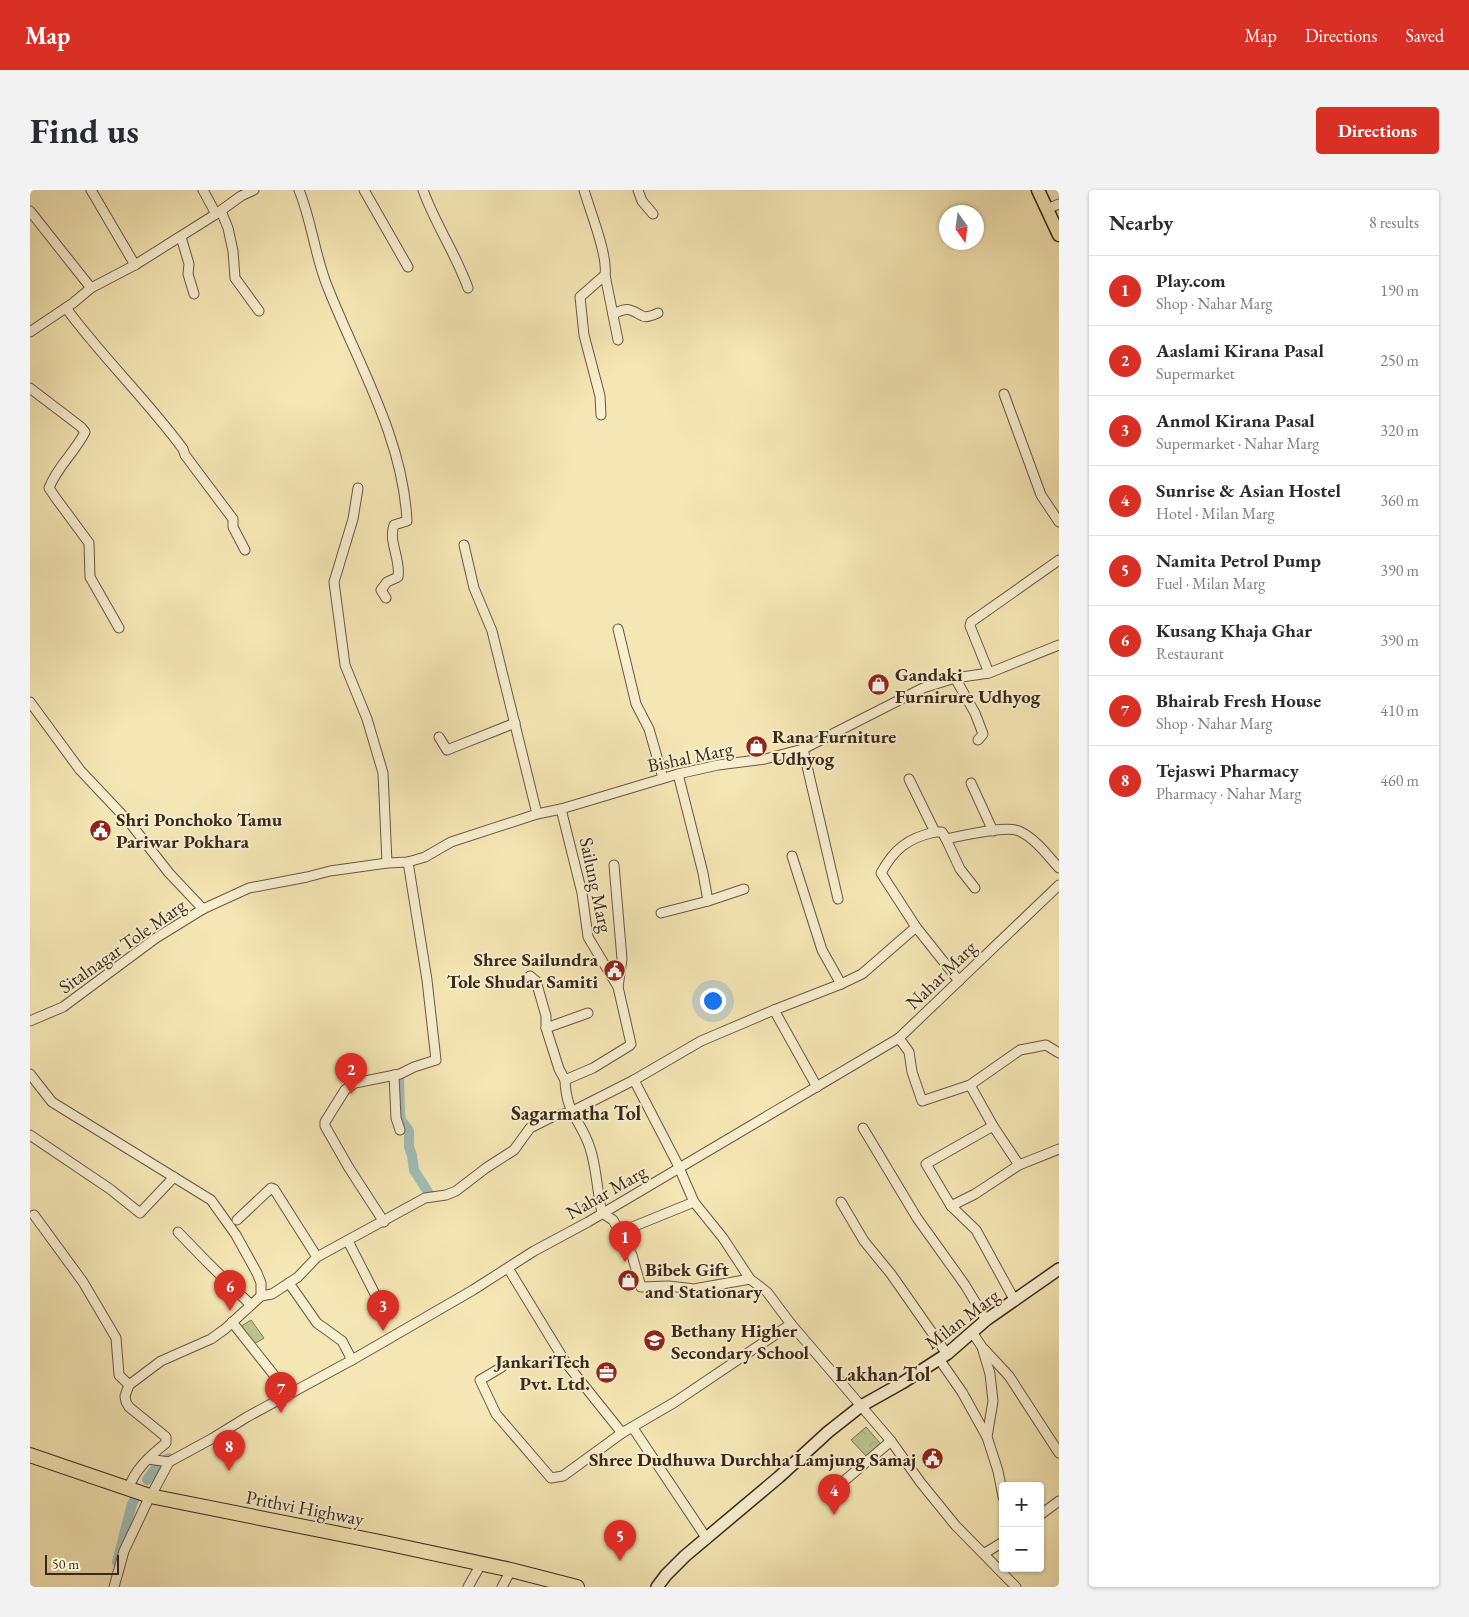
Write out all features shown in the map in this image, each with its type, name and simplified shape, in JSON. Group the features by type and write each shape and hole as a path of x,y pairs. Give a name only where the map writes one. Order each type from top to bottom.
{"highway":[{"name":"Prithvi Highway","path":"30,1455 150,1496 511,1570 577,1587"}],"main road":[{"path":"1038,190 1053,206 1059,235"},
{"name":"Milan Marg","path":"657,1587 685,1556 779,1478 828,1432 861,1406 943,1357 986,1320 1059,1269"}],"street":[{"path":"91,190 135,266"},
{"path":"203,190 228,228 233,252 235,278 259,311"},
{"path":"32,327 66,308 91,288 135,266 218,212 240,193 254,190"},
{"path":"299,190 310,220 327,285 366,374 390,437 400,471 407,521 394,525 392,532 399,570 398,577 387,582 381,590 386,598"},
{"path":"364,190 408,267"},
{"path":"424,190 432,213 468,288"},
{"path":"584,190 606,269 605,275 618,340"},
{"path":"638,190 642,201 653,214"},
{"path":"30,211 91,288"},
{"path":"181,236 189,264 188,274 194,294"},
{"path":"601,415 600,396 584,335 580,297 605,275"},
{"path":"66,308 125,380 150,406 183,449 233,519 232,527 245,550"},
{"path":"613,314 623,310 630,310 640,316 650,317 658,313"},
{"path":"30,388 85,432 78,446 53,478 50,488 89,542 90,577 118,628"},
{"path":"1004,394 1042,495 1059,522"},
{"path":"358,488 354,519 334,582 345,665 367,719 383,773 387,863"},
{"path":"464,545 474,588 492,631 537,814"},
{"path":"989,674 970,626 971,622 1059,560"},
{"path":"618,629 636,704 649,729 663,778"},
{"name":"Bishal Marg","path":"408,862 425,857 452,842 537,814 678,774 718,765 765,759 802,749 923,688 954,678 989,674 1059,645"},
{"path":"954,678 975,713 983,734 978,740"},
{"path":"30,702 80,770 130,823 169,873 203,909"},
{"path":"439,737 447,750 515,723"},
{"path":"802,749 838,899"},
{"path":"678,774 703,873 708,901"},
{"path":"909,779 935,832"},
{"path":"971,783 993,830"},
{"name":"Sailung Marg","path":"561,808 582,893 588,937 618,987 630,1045 596,1067 565,1080"},
{"path":"946,839 993,830 1017,830 1026,835 1059,868"},
{"path":"959,980 916,927 880,873 889,857 905,843 919,836 942,832 960,869 976,888"},
{"path":"792,856 822,950 841,984"},
{"path":"384,1222 349,1168 325,1126 325,1122 335,1103 355,1083 404,1073 414,1067 436,1060 427,980 408,862"},
{"name":"Sitalnagar Tole Marg","path":"30,1021 63,1007 156,938 203,909 249,888 330,871 408,862"},
{"path":"614,865 622,960 618,987"},
{"name":"Nahar Marg","path":"169,1462 352,1360 678,1166 899,1038 1059,885"},
{"path":"661,913 708,901 744,889"},
{"path":"129,1488 136,1473 153,1452 166,1443 166,1437 129,1407 126,1402 126,1396 129,1384 161,1361 211,1339 261,1296 272,1294 289,1283 307,1269 317,1257 425,1198 446,1195 456,1191 514,1150 530,1128 552,1117 571,1112 634,1080 701,1042 862,974 916,927"},
{"path":"530,976 536,981 546,1016 546,1028 559,1069 565,1080 567,1101 590,1148 602,1211 613,1220 632,1255 641,1287 669,1286 694,1289 750,1279"},
{"path":"774,1010 817,1087"},
{"path":"546,1028 588,1013"},
{"path":"899,1038 909,1052 912,1072 922,1101 970,1085 1020,1050 1046,1045 1059,1053"},
{"path":"30,1074 52,1102 211,1200 220,1210 236,1235 257,1273 261,1284 261,1296"},
{"path":"394,1075 396,1118 400,1130"},
{"path":"634,1080 678,1166 694,1202 723,1238 750,1279 767,1292 791,1324 890,1441 921,1484 956,1526 1016,1587"},
{"path":"970,1085 993,1126 1019,1165"},
{"path":"993,1126 926,1164 951,1206 976,1230 1015,1301"},
{"path":"863,1128 917,1218 965,1285 986,1320"},
{"path":"30,1135 110,1189 140,1213 174,1177"},
{"path":"951,1206 975,1194 1019,1165 1059,1149"},
{"path":"237,1220 271,1188 274,1189 317,1257"},
{"path":"620,1232 694,1202"},
{"path":"841,1202 872,1251 891,1274 943,1357 987,1437 1000,1482"},
{"path":"34,1215 83,1282 100,1314 116,1338 119,1375 129,1384"},
{"path":"178,1232 251,1305"},
{"path":"348,1241 375,1294"},
{"path":"508,1268 566,1363 622,1433"},
{"path":"289,1283 317,1323 342,1341 352,1360"},
{"path":"232,1322 289,1394"},
{"path":"502,1367 480,1380 496,1414 551,1478 563,1476 622,1433 689,1393 791,1324"},
{"path":"972,1332 982,1347 1009,1376 1059,1452"},
{"path":"982,1347 990,1374 993,1401 987,1437"},
{"path":"633,1428 707,1539"},
{"path":"837,1487 890,1441"},
{"path":"114,1587 124,1552 150,1496 169,1462 148,1459"},
{"path":"1044,1512 1059,1501"},
{"path":"985,1554 999,1545"},
{"path":"468,1587 480,1564"},
{"path":"502,1587 511,1570"}],"green space":[{"path":"251,1320 264,1338 254,1344 240,1327"},
{"path":"866,1427 881,1444 866,1456 851,1440"}],"waterway":[{"path":"399,1078 401,1120 409,1131 409,1147 414,1170 428,1192"},
{"path":"147,1480 160,1462 169,1458"},
{"path":"117,1562 134,1500"}],"place":[{"name":"Gandaki Furnirure Udhyog","path":"879,685"},
{"name":"Rana Furniture Udhyog","path":"756,747"},
{"name":"Shri Ponchoko Tamu Pariwar Pokhara","path":"100,830"},
{"name":"Shree Sailundra Tole Shudar Samiti","path":"614,970"},
{"name":"Aaslami Kirana Pasal","path":"351,1094"},
{"name":"Play.com","path":"625,1262"},
{"name":"Bibek Gift and Stationary","path":"629,1280"},
{"name":"Kusang Khaja Ghar","path":"230,1311"},
{"name":"Anmol Kirana Pasal","path":"383,1331"},
{"name":"Bethany Higher Secondary School","path":"655,1341"},
{"name":"JankariTech Pvt. Ltd.","path":"606,1372"},
{"name":"Bhairab Fresh House","path":"281,1413"},
{"name":"Shree Dudhuwa Durchha Lamjung Samaj","path":"932,1459"},
{"name":"Tejaswi Pharmacy","path":"229,1471"},
{"name":"Sunrise & Asian Hostel","path":"834,1515"},
{"name":"Namita Petrol Pump","path":"620,1561"}],"district":[{"name":"Sagarmatha Tol","path":"576,1113"},
{"name":"Lakhan Tol","path":"883,1374"}]}
